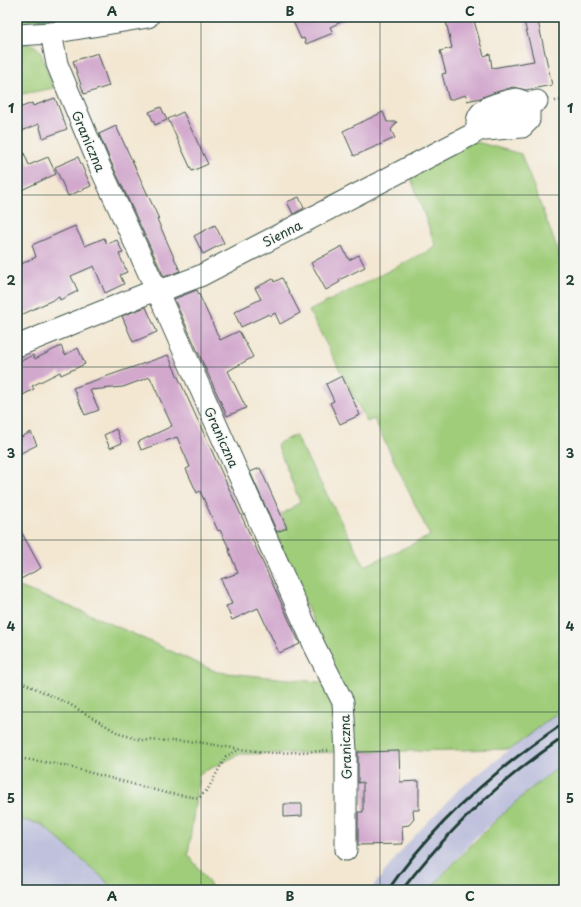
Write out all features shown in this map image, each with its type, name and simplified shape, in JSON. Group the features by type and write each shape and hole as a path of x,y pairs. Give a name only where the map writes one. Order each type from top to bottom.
{"street":[{"path":"17,35 51,33 148,17"},
{"name":"Graniczna","path":"51,33 57,64 100,167 315,647 343,702 346,751 346,850"},
{"name":"Sienna","path":"17,346 156,291 200,276 480,130 516,108 532,103"}],"path":[{"path":"17,680 69,704 120,734 142,740 197,742 273,753 346,751"},
{"path":"17,758 58,764 166,793 199,798 208,789 226,756 241,749"}],"shaded area":[{"path":"564,707 564,763 476,837 429,890 370,890 407,844 457,791"},
{"path":"17,819 41,824 104,879 113,890 17,890"}],"green space":[{"path":"17,18 78,19 17,27"},
{"path":"17,43 27,43 40,51 54,88 17,95"},
{"path":"469,140 521,154 564,266 564,708 511,749 240,754 199,774 188,854 214,890 113,890 104,879 41,824 17,819 17,586 94,616 217,672 339,684 276,533 287,528 281,515 300,502 277,444 295,435 365,566 430,536 374,419 367,422 309,311 436,247 409,173"},
{"path":"564,763 564,890 429,890 510,807"}],"water":[{"path":"17,17 93,17 78,19"}],"building":[{"path":"291,17 352,17 330,27 333,33 306,44 304,38 301,39"},
{"path":"445,17 473,17 484,56 490,54 492,68 534,61 523,17 537,17 552,85 526,90 513,87 467,101 466,95 449,100 442,74 446,73 440,51 452,48"},
{"path":"98,53 109,86 84,94 73,61"},
{"path":"55,98 67,129 43,138 39,124 17,133 17,109 32,103 33,106"},
{"path":"161,107 167,120 155,125 149,112"},
{"path":"183,112 208,164 192,171 168,119"},
{"path":"383,112 387,122 397,122 391,130 395,138 354,156 343,131"},
{"path":"116,126 159,219 157,219 180,271 164,277 111,162 99,134"},
{"path":"17,137 29,165 48,157 56,174 17,192"},
{"path":"78,157 91,186 68,196 55,167"},
{"path":"299,197 304,208 293,214 287,202"},
{"path":"215,225 224,243 203,254 194,236"},
{"path":"75,226 85,246 104,238 107,244 117,240 123,253 119,254 127,272 120,275 124,284 105,293 94,266 71,276 78,291 60,300 59,297 17,317 17,266 36,257 32,245"},
{"path":"342,246 349,260 359,255 365,267 339,280 340,282 326,290 311,263"},
{"path":"282,278 300,313 280,324 275,313 270,316 269,314 241,327 234,312 261,299 255,288 273,279 274,282"},
{"path":"197,290 220,340 239,331 253,357 228,371 246,408 227,416 174,299"},
{"path":"146,307 157,332 133,342 122,316"},
{"path":"61,346 65,355 78,348 85,364 61,375 60,372 32,386 34,389 23,395 21,392 17,394 17,363 33,355 35,359"},
{"path":"168,355 300,644 279,653 258,608 232,620 226,606 232,604 221,579 238,573 229,551 230,550 220,530 218,531 200,491 197,493 186,469 190,467 177,437 141,450 138,442 172,426 150,377 123,387 90,390 99,410 85,415 73,388"},
{"path":"342,376 360,415 340,424 330,403 334,401 326,384"},
{"path":"116,429 122,443 110,448 104,435"},
{"path":"31,432 37,445 17,455 17,439"},
{"path":"260,468 287,528 277,532 250,472"},
{"path":"17,524 41,568 17,581"},
{"path":"399,751 400,782 419,781 419,810 413,810 414,819 409,825 402,826 403,844 358,845 358,812 363,812 363,782 358,783 358,752"},
{"path":"284,804 302,804 302,816 284,817"}],"waterway":[{"path":"559,710 564,707"}],"railway":[{"path":"388,890 425,842 468,798 539,740 564,723"},
{"path":"402,890 457,826 497,788 564,737"}]}
